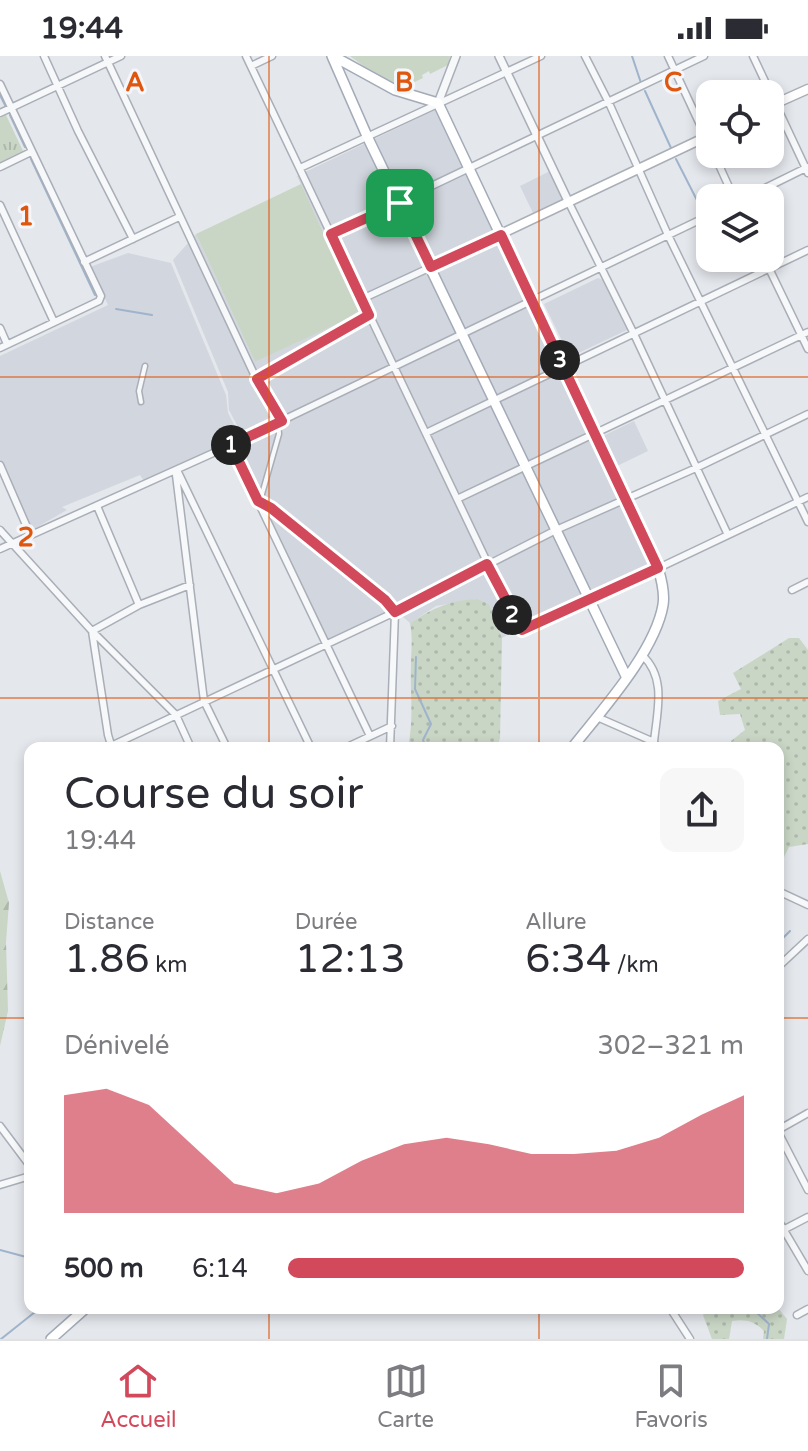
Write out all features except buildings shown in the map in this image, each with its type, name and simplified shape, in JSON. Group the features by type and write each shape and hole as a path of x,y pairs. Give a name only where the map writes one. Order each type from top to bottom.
{"main road":[{"path":"332,56 395,90 438,103 658,568 664,603 652,639 577,742"},
{"path":"332,56 367,136 626,676"},
{"path":"784,100 808,89"},
{"path":"431,267 696,145"},
{"path":"51,1339 79,1314"}],"street":[{"path":"44,56 133,239"},
{"path":"0,113 107,59 121,56"},
{"path":"246,56 520,630 589,601 808,497"},
{"path":"251,66 272,56"},
{"path":"438,103 456,56"},
{"path":"499,56 728,535"},
{"path":"300,168 541,56"},
{"path":"585,56 808,522"},
{"path":"668,56 696,114"},
{"path":"331,234 704,56"},
{"path":"753,56 763,80"},
{"path":"107,59 179,217 280,422 262,494 257,501"},
{"path":"0,84 101,299 4,346 0,328"},
{"path":"776,184 807,170 784,126"},
{"path":"0,167 31,152"},
{"path":"0,205 54,322"},
{"path":"84,262 179,217"},
{"path":"0,549 280,422 696,222"},
{"path":"784,262 808,250"},
{"path":"362,299 431,267"},
{"path":"426,433 765,272"},
{"path":"770,272 805,333 808,349"},
{"path":"257,379 369,315"},
{"path":"457,499 805,333"},
{"path":"141,402 139,391 145,366"},
{"path":"122,742 395,612 556,530 808,414"},
{"path":"231,445 370,736"},
{"path":"0,465 30,534"},
{"path":"176,470 204,701 224,742"},
{"path":"176,470 308,742"},
{"path":"257,501 283,517 385,600 395,612 391,742"},
{"path":"97,506 139,605"},
{"path":"0,530 92,631 176,715 188,742"},
{"path":"792,590 808,582"},
{"path":"92,631 139,605 190,585"},
{"path":"92,631 111,742"},
{"path":"642,655 654,670 659,686 656,742"},
{"path":"597,717 650,742"},
{"path":"358,742 392,726"},
{"path":"784,894 808,905"},
{"path":"784,961 808,939"},
{"path":"784,1127 808,1113"},
{"path":"0,1126 24,1158"},
{"path":"784,1143 808,1190"},
{"path":"1,1183 24,1177"},
{"path":"784,1229 808,1217"},
{"path":"784,1232 808,1271"},
{"path":"797,1315 808,1309"},
{"path":"674,1314 690,1339"}],"shaded area":[{"path":"435,110 651,567 525,624 502,638 489,604 478,599 436,606 410,623 394,609 327,639 236,447 239,437 144,481 140,475 62,507 67,510 32,530 0,459 0,356 108,305 90,267 128,253 171,263 226,395 228,413 240,436 229,410 228,392 173,260 196,234 255,362 360,312 297,176"},
{"path":"552,170 564,201 534,215 520,186"},
{"path":"598,278 603,280 627,330 570,357 544,304"},
{"path":"634,421 648,451 617,466 603,436"}],"green space":[{"path":"350,56 450,56 448,65 430,74 429,71 422,75 423,78 402,88"},
{"path":"6,115 23,151 0,162 0,118"},
{"path":"301,184 360,313 255,362 196,234"},
{"path":"478,599 489,604 502,638 499,742 409,742 410,623 442,606"},
{"path":"789,638 799,638 808,650 808,844 789,847 784,857 784,742 731,742 745,730 740,714 720,715 718,701 741,689 733,673"},
{"path":"0,871 9,903 6,942 8,1011 0,1046"},
{"path":"783,1314 787,1319 784,1339 763,1339 764,1331 742,1320 732,1321 729,1339 712,1339 703,1315"}],"waterway":[{"path":"632,56 641,83"},
{"path":"645,91 671,148"},
{"path":"0,95 5,105"},
{"path":"10,115 25,147"},
{"path":"31,159 95,295"},
{"path":"676,159 696,198"},
{"path":"116,309 152,315"},
{"path":"416,657 415,689 431,724 424,742"},
{"path":"784,937 790,931"},
{"path":"0,1250 24,1256"},
{"path":"1,1339 32,1314"},
{"path":"758,1314 769,1324 767,1339"}],"route":[{"path":"400,203 431,267 501,235 658,568 522,630 487,564 395,612 385,600 271,508 258,501 231,445 282,421 257,379 369,315 331,234 400,203"}]}
